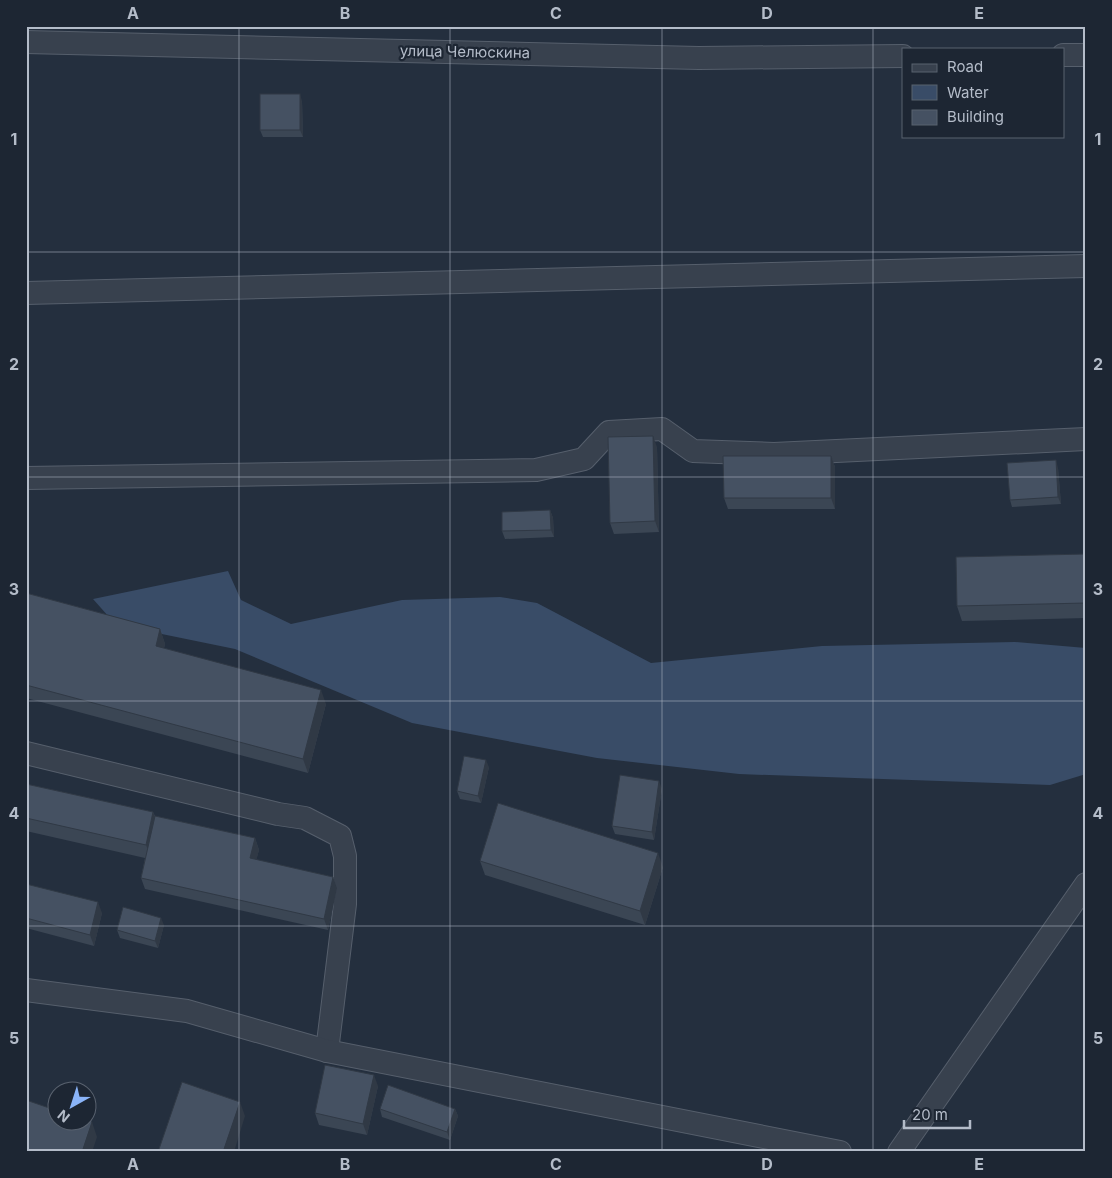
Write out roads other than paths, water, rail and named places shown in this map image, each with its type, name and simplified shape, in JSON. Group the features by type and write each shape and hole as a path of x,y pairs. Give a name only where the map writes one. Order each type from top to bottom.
{"street":[{"name":"улица Челюскина","path":"26,42 698,58 902,56"},
{"path":"1064,55 1086,55"},
{"path":"26,293 1086,266"},
{"path":"26,478 536,470 584,459 610,432 662,429 693,451 774,454 1086,439"},
{"path":"26,753 278,814 305,818 340,836 344,856 345,904 327,1051"},
{"path":"899,1152 1086,884"},
{"path":"26,990 187,1011 327,1051 840,1152"}],"water":[{"path":"228,571 241,600 291,624 402,600 500,597 537,603 651,663 822,646 1015,642 1086,648 1086,774 1050,785 739,774 597,758 412,723 235,649 152,632 109,617 93,599"}]}
